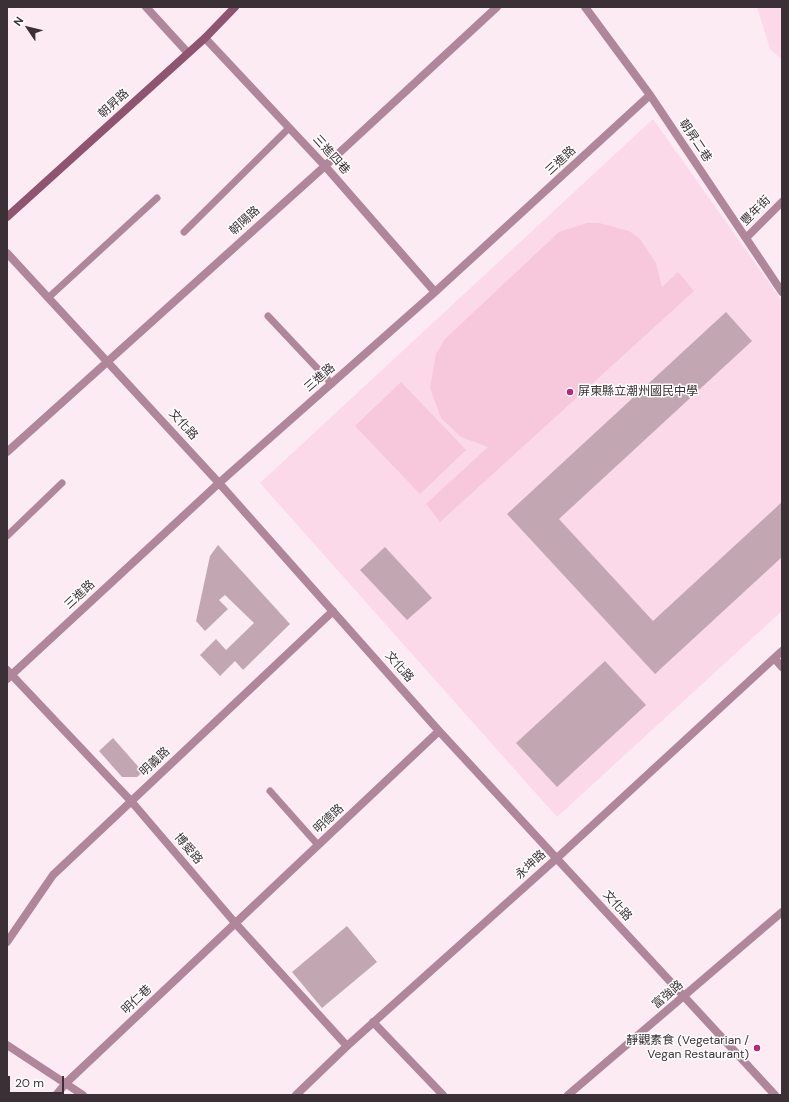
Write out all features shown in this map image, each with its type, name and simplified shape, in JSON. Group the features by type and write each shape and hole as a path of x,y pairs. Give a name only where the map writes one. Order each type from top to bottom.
{"main road":[{"name":"朝昇路","path":"7,217 188,53 235,7"}],"street":[{"path":"146,7 188,53"},
{"name":"朝陽路","path":"7,452 107,360 325,166 497,7"},
{"name":"朝昇二巷","path":"585,7 650,95 782,292"},
{"name":"三進四巷","path":"204,38 325,166 435,292"},
{"name":"三進路","path":"8,674 435,292 650,95"},
{"name":"豐年街","path":"746,238 782,202"},
{"name":"文化路","path":"7,253 107,360 439,731 775,1095"},
{"name":"明義路","path":"7,942 53,876 333,611"},
{"name":"永坤路","path":"296,1095 346,1046 557,858 782,651"},
{"path":"775,658 782,667"},
{"name":"博愛路","path":"8,674 131,801 236,924 346,1046"},
{"name":"明德路","path":"236,924 439,731"},
{"name":"富強路","path":"568,1095 782,912"},
{"name":"明仁巷","path":"56,1095 66,1083 236,924"},
{"path":"373,1022 443,1095"},
{"path":"7,1045 83,1095"}],"lane":[{"path":"184,232 289,128"},
{"path":"48,298 158,198"},
{"path":"268,316 332,384"},
{"path":"7,536 62,483"},
{"path":"270,791 318,845"}],"shaded area":[{"path":"757,7 782,7 782,60 770,49"},
{"name":"屏東縣立潮州國民中學","path":"653,119 782,301 782,611 557,817 260,483"},
{"path":"587,223 599,223 629,231 640,239 656,263 662,287 678,272 694,291 440,522 426,504 488,447 461,437 441,418 430,388 436,354 445,339 559,232"},
{"path":"401,382 466,450 420,494 355,426"}],"building":[{"path":"726,312 752,341 559,519 653,621 782,502 782,557 655,674 507,514"},
{"path":"218,545 290,624 243,670 235,661 220,676 200,655 216,639 226,650 254,623 225,595 219,600 228,609 205,631 196,621 210,556"},
{"path":"385,547 432,598 407,620 360,570"},
{"path":"605,661 646,705 557,787 516,743"},
{"path":"113,738 143,772 137,777 122,777 99,751"},
{"path":"347,926 377,962 322,1008 292,972"}],"place":[{"name":"屏東縣立潮州國民中學","path":"570,392"},
{"name":"靜觀素食 (Vegetarian / Vegan Restaurant)","path":"757,1048"}]}
